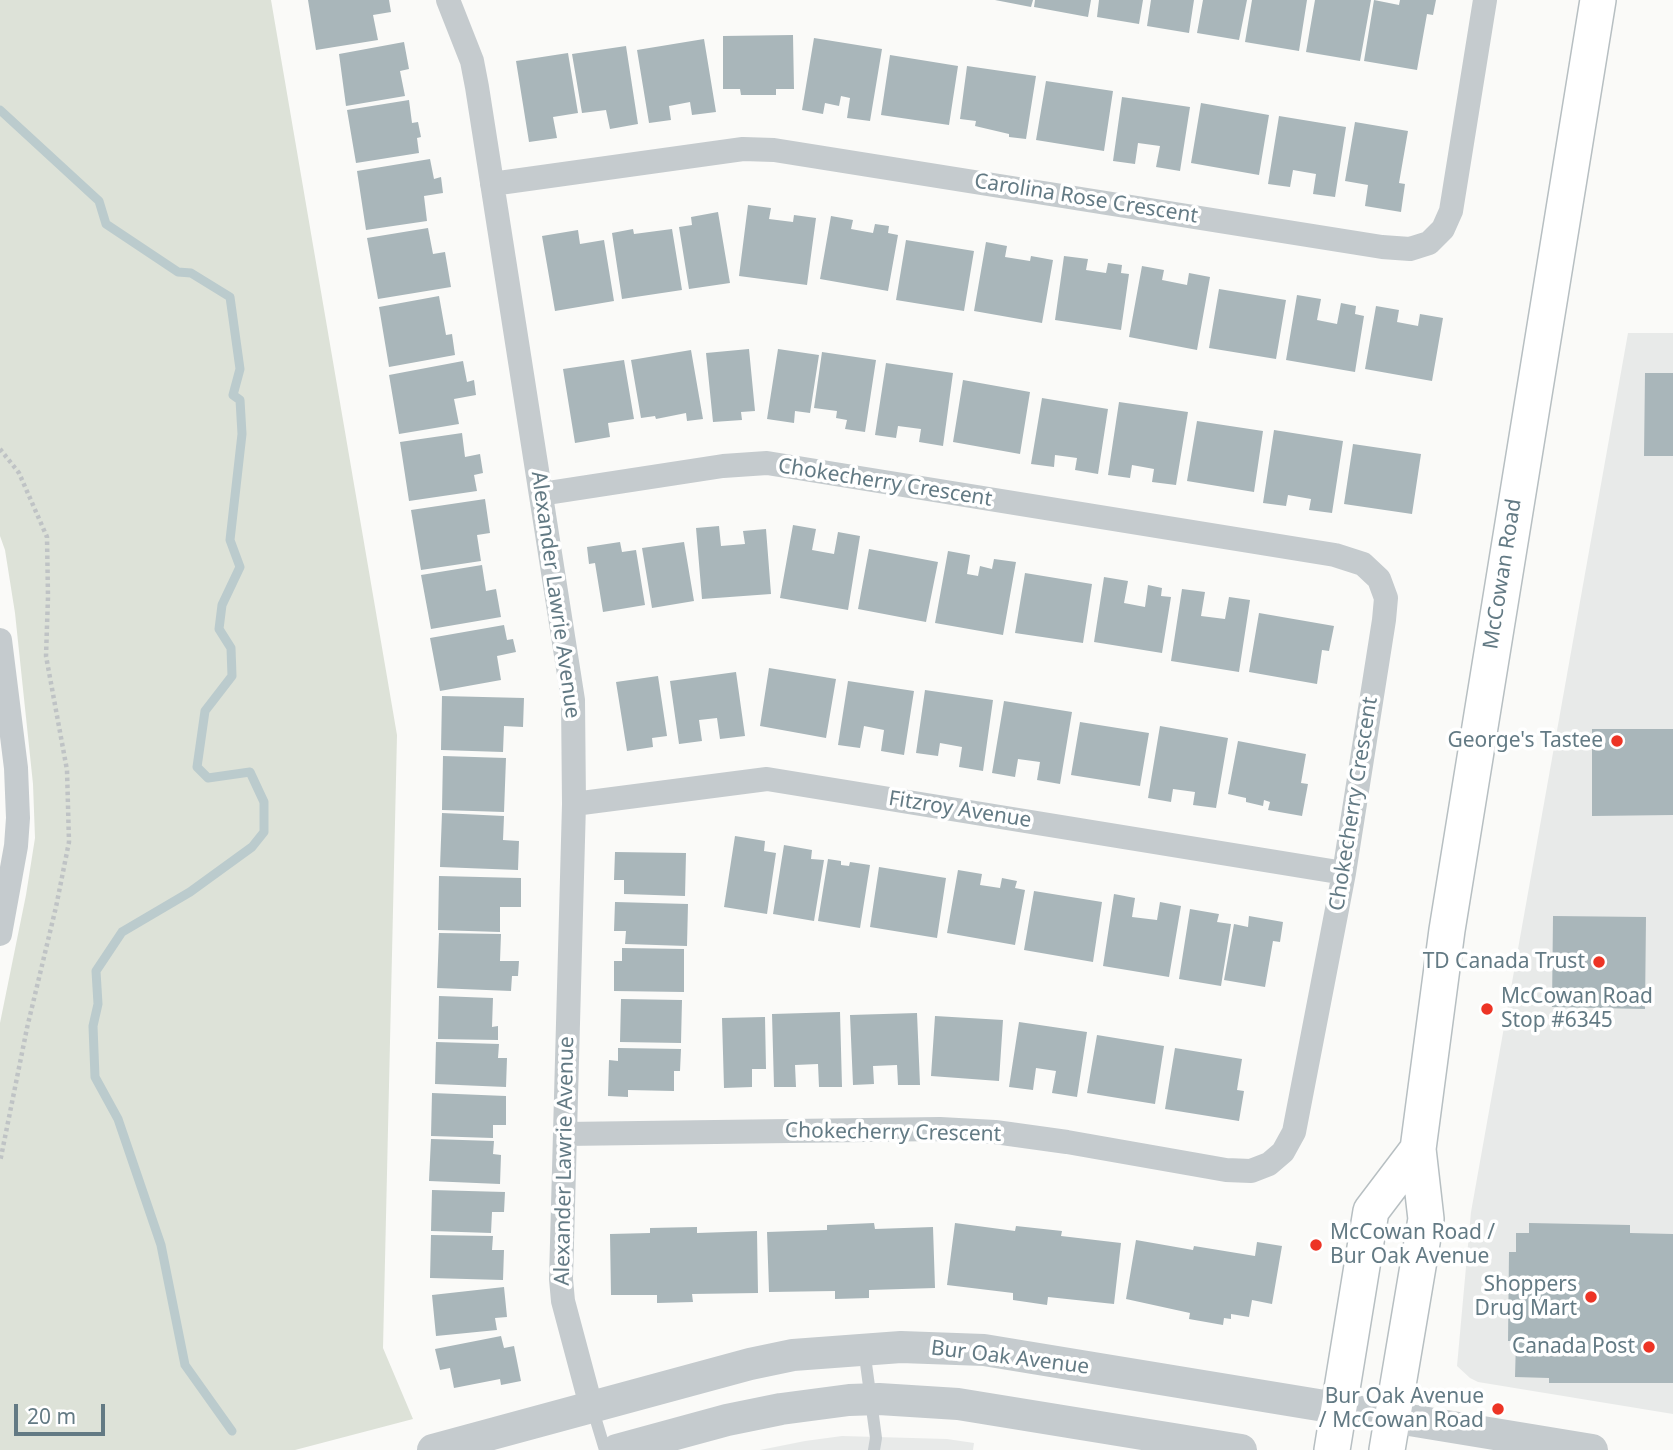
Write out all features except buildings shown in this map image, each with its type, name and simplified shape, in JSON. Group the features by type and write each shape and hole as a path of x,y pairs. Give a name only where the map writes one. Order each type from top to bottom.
{"main road":[{"name":"McCowan Road","path":"1387,1450 1426,1219 1418,1149 1457,863 1598,0"},
{"name":"McCowan Road","path":"1332,1450 1371,1211 1418,1149"}],"street":[{"name":"Alexander Lawrie Avenue","path":"448,0 472,61 573,700 574,804 562,1301 592,1406"},
{"name":"Carolina Rose Crescent","path":"492,184 743,149 774,150 1382,247 1410,249 1429,243 1443,229 1451,211 1485,0"},
{"name":"Chokecherry Crescent","path":"541,494 723,466 767,463 1335,555 1363,564 1379,579 1386,598 1344,873 1294,1132 1283,1152 1269,1164 1251,1171 1226,1170 995,1132 954,1130 565,1134"},
{"path":"0,640 16,768 18,818 16,846 0,934"},
{"name":"Fitzroy Avenue","path":"574,804 767,779 1344,873"},
{"name":"Bur Oak Avenue","path":"433,1450 750,1364 793,1355 864,1348 942,1347 984,1350 1592,1450"},
{"path":"617,1450 727,1420 781,1409 871,1399 958,1404 1124,1441 1241,1450"}],"lane":[{"path":"864,1348 876,1438 874,1450"},
{"path":"592,1406 605,1450"}],"shaded area":[{"path":"0,0 271,0 397,735 383,1348 413,1419 295,1450 0,1450 0,1023 35,838 33,784 15,613 5,550 0,536"},
{"path":"1628,333 1673,333 1673,1414 1478,1382 1457,1366 1471,1212"},
{"path":"842,1436 947,1439 974,1443 973,1450 760,1450"}],"waterway":[{"path":"0,110 99,201 106,224 178,272 191,273 230,297 240,369 233,395 240,400 242,434 230,540 240,567 222,605 219,629 231,648 232,676 205,711 197,767 208,778 250,772 264,802 264,832 252,847 190,892 122,932 96,971 98,1004 93,1026 95,1077 118,1119 161,1245 185,1365 232,1431"}],"place":[{"name":"George's Tastee","path":"1617,741"},
{"name":"TD Canada Trust","path":"1599,962"},
{"name":"McCowan Road Stop #6345","path":"1487,1009"},
{"name":"McCowan Road / Bur Oak Avenue","path":"1316,1245"},
{"name":"Shoppers Drug Mart","path":"1591,1297"},
{"name":"Canada Post","path":"1649,1347"},
{"name":"Bur Oak Avenue / McCowan Road","path":"1498,1409"}]}
